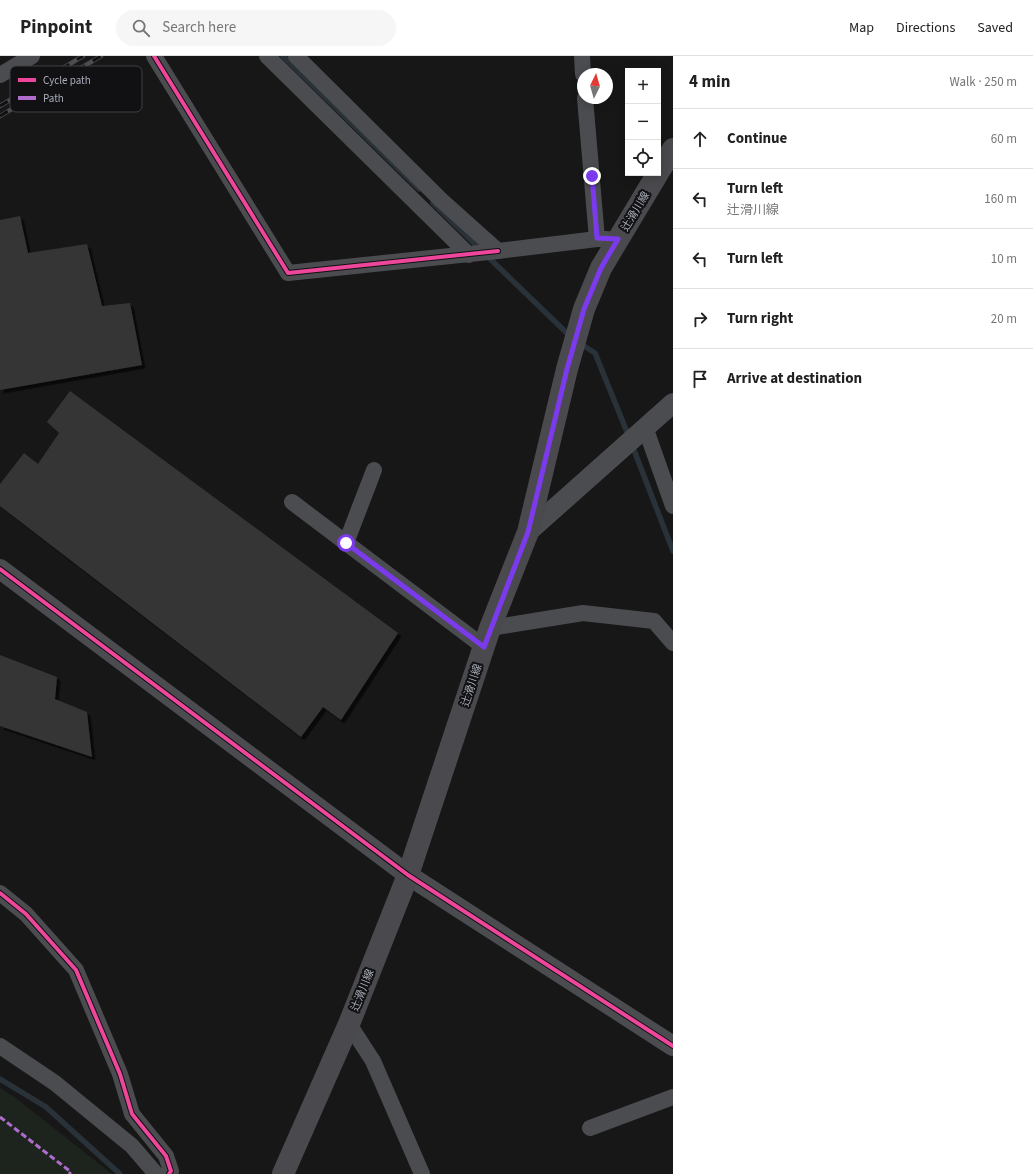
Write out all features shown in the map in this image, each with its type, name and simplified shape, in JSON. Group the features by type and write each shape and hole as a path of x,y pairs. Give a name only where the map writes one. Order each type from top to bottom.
{"main road":[{"name":"辻滑川線","path":"661,168 673,148"},
{"name":"辻滑川線","path":"284,1174 349,1024 408,875 487,637 528,532 567,369 584,309 601,268 608,239 656,176"}],"street":[{"path":"15,66 32,56"},
{"path":"154,56 288,273 498,252 608,239 586,104"},
{"path":"267,56 469,255"},
{"path":"296,56 441,200 498,252"},
{"path":"582,56 583,68"},
{"path":"0,75 10,69"},
{"path":"528,532 673,403"},
{"path":"645,428 673,506"},
{"path":"346,543 374,470"},
{"path":"292,502 346,543 487,637 583,613 654,621 673,643"},
{"path":"0,569 408,875 673,1046"},
{"path":"0,893 26,914 76,970 120,1074 132,1114 166,1156 171,1171 169,1174"},
{"path":"349,1024 373,1061 422,1174"},
{"path":"0,1046 55,1083 109,1126 132,1146 156,1174"},
{"path":"590,1128 673,1097"}],"shaded area":[{"path":"0,1088 17,1099 112,1174 0,1174"}],"building":[{"path":"20,216 28,253 87,244 102,306 130,303 142,365 0,390 0,220"},
{"path":"70,391 398,633 341,720 323,707 301,737 0,506 0,484 24,453 38,464 59,433 47,422"},
{"path":"0,655 57,677 55,699 87,712 92,757 0,726"}],"waterway":[{"path":"283,56 419,189"},
{"path":"433,203 480,249"},
{"path":"486,255 571,337"},
{"path":"579,343 595,353 629,437"},
{"path":"632,445 673,551"},
{"path":"0,1079 46,1107 120,1174"}],"railway":[{"path":"66,66 83,56"},
{"path":"84,66 101,56"},
{"path":"0,106 10,100"},
{"path":"0,116 10,110"}],"marked path":[{"path":"0,1117 71,1172 69,1174"}],"cycle path":[{"path":"154,56 288,273 498,251"},
{"path":"0,569 408,875 673,1046"},
{"path":"0,893 26,914 76,970 120,1074 132,1114 166,1156 171,1171 169,1174"}],"route":[{"path":"346,543 484,647 528,532 567,369 584,309 601,268 618,239 597,238 592,176"}]}
